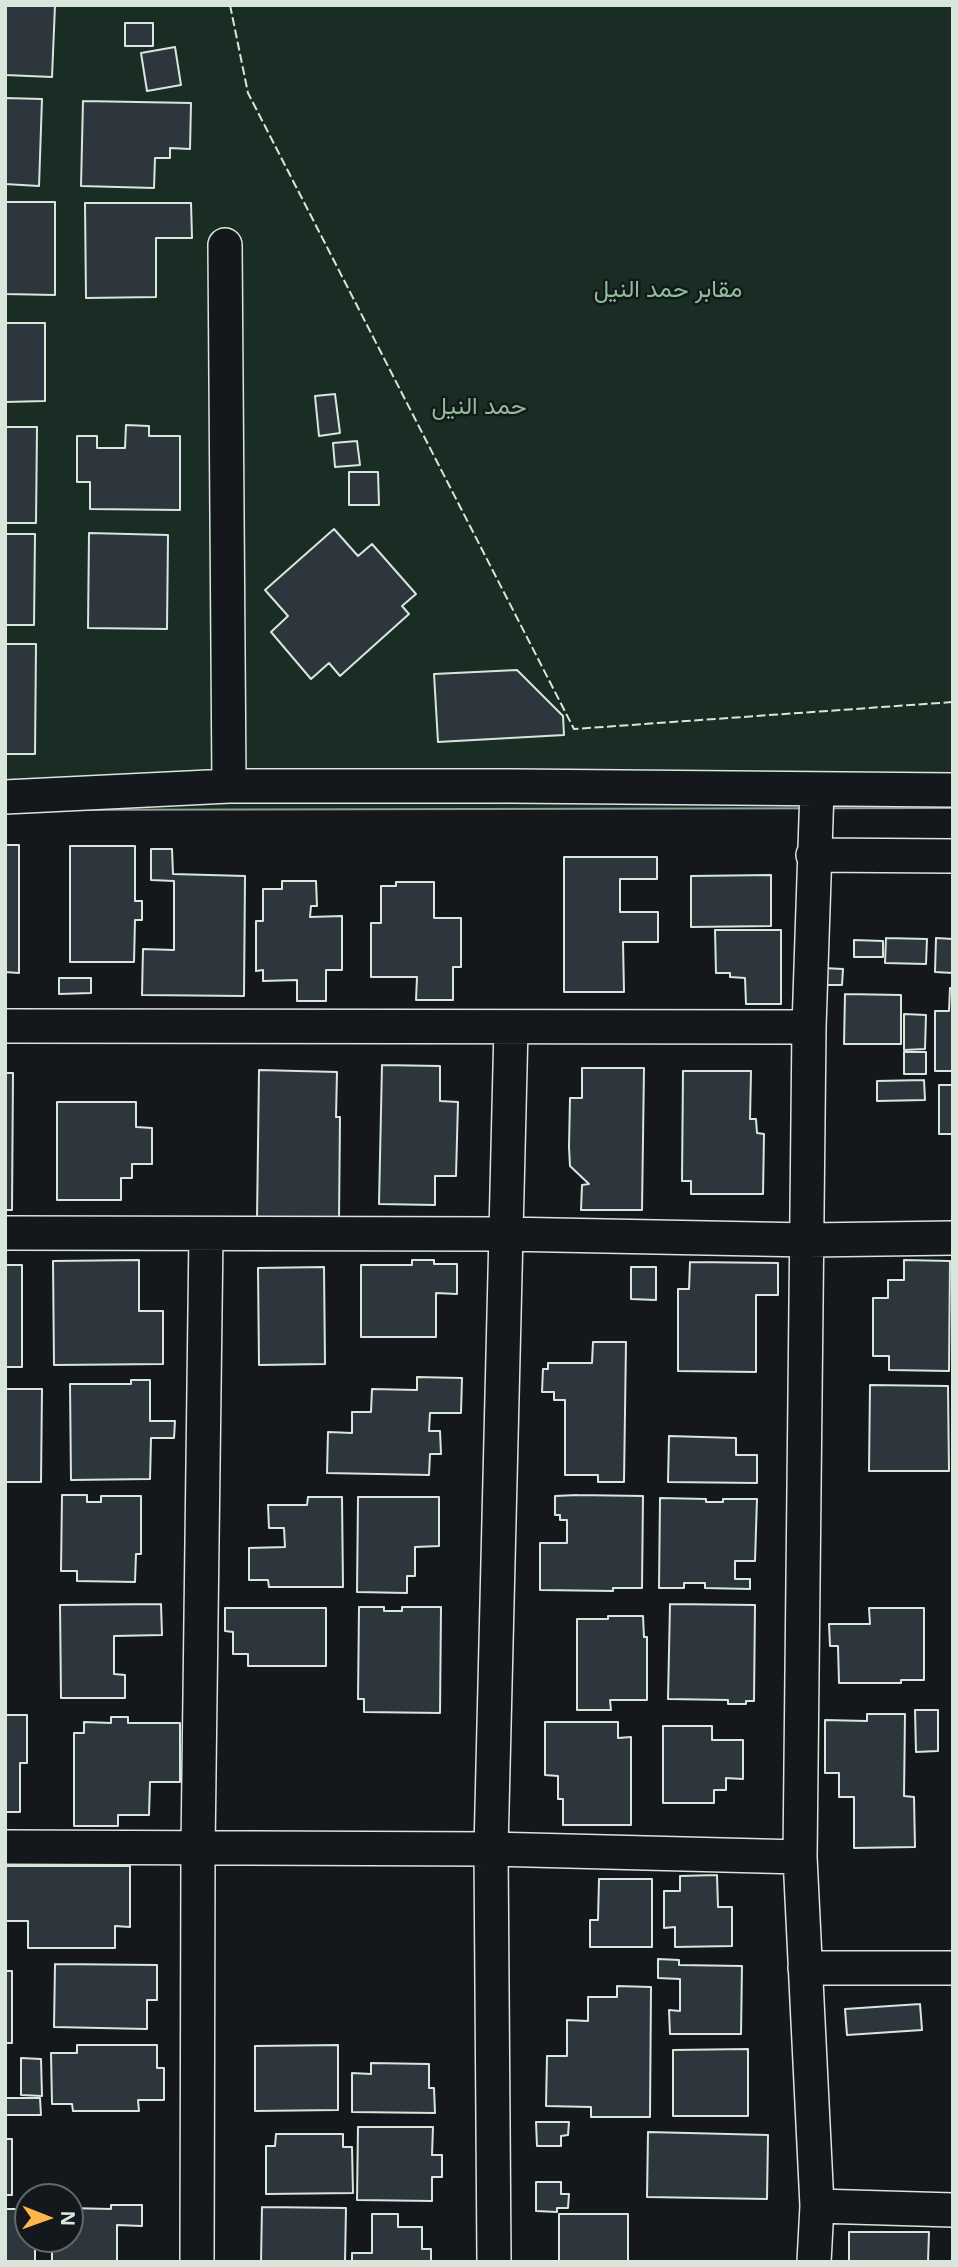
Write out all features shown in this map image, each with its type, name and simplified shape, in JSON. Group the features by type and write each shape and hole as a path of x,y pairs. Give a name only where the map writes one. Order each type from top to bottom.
{"street":[{"path":"225,245 229,786"},
{"path":"5,797 229,786 953,790"},
{"path":"814,2262 817,2206 800,1857 809,1027 817,789"},
{"path":"813,855 953,856"},
{"path":"5,1026 809,1027"},
{"path":"494,2262 491,1849 511,1027"},
{"path":"5,1233 504,1234 808,1240 953,1238"},
{"path":"197,2262 198,1849 206,1234"},
{"path":"5,1847 491,1849 800,1857"},
{"path":"805,1968 953,1968"},
{"path":"817,2206 953,2210"}],"green space":[{"name":"حمد النيل","path":"5,5 953,5 953,808 5,810"}],"building":[{"path":"5,5 55,5 52,77 5,75"},
{"path":"125,23 153,23 153,46 125,46"},
{"path":"175,47 181,85 147,91 141,53"},
{"path":"5,98 42,99 39,186 5,184"},
{"path":"83,101 191,103 190,149 170,148 170,158 155,158 154,188 81,186"},
{"path":"5,202 55,202 55,295 5,294"},
{"path":"85,203 191,203 192,238 156,238 156,297 86,298"},
{"path":"5,323 45,323 45,401 5,402"},
{"path":"335,394 340,433 319,436 315,396"},
{"path":"126,425 149,426 149,436 180,436 180,510 90,509 90,482 77,482 77,436 97,436 97,448 125,448"},
{"path":"5,427 37,427 36,523 5,523"},
{"path":"357,441 360,465 335,467 333,443"},
{"path":"349,472 378,472 379,505 349,505"},
{"path":"334,529 358,556 372,544 416,594 402,606 409,614 340,676 329,663 311,679 271,632 288,616 265,590"},
{"path":"89,533 168,535 167,629 88,628"},
{"path":"5,534 35,534 34,625 5,625"},
{"path":"5,644 36,644 35,754 5,754"},
{"path":"517,670 563,716 564,735 438,742 434,674"},
{"path":"5,845 19,845 19,973 5,972"},
{"path":"70,846 135,846 135,901 142,901 142,920 135,920 134,962 70,962"},
{"path":"151,849 172,849 173,874 245,876 244,996 142,995 143,949 174,950 174,881 151,880"},
{"path":"564,857 657,857 657,879 620,879 620,912 658,912 658,942 623,942 624,992 564,992"},
{"path":"771,875 771,926 691,927 691,876"},
{"path":"282,881 316,881 317,906 311,906 310,917 342,916 342,970 326,970 326,1001 297,1001 297,980 263,981 263,970 256,971 256,921 263,921 263,889 282,889"},
{"path":"396,882 434,882 434,918 461,918 461,967 453,967 453,1000 416,1000 417,977 371,977 371,923 381,923 381,886 396,886"},
{"path":"715,930 781,930 781,1004 746,1004 745,978 730,977 730,973 716,973"},
{"path":"886,938 927,939 926,964 885,963"},
{"path":"936,938 953,939 953,973 935,972"},
{"path":"854,940 883,941 883,957 854,957"},
{"path":"823,968 843,969 842,985 822,985"},
{"path":"59,978 91,978 91,993 59,994"},
{"path":"950,988 953,988 953,1071 935,1071 935,1011 949,1011"},
{"path":"845,994 901,995 901,1044 844,1044"},
{"path":"904,1014 926,1015 925,1049 904,1050"},
{"path":"904,1052 926,1052 926,1074 904,1074"},
{"path":"382,1065 440,1066 440,1101 458,1102 456,1176 435,1176 435,1205 379,1204"},
{"path":"582,1068 644,1068 642,1210 581,1210 582,1185 589,1184 570,1166 569,1147 570,1098 582,1098"},
{"path":"259,1070 337,1072 336,1117 340,1117 339,1220 257,1219"},
{"path":"683,1071 751,1071 750,1119 756,1119 757,1133 764,1134 763,1194 691,1194 691,1181 682,1181"},
{"path":"5,1073 13,1073 12,1210 5,1210"},
{"path":"924,1080 925,1100 877,1101 877,1081"},
{"path":"939,1085 953,1085 953,1134 939,1134"},
{"path":"57,1102 136,1102 136,1127 152,1128 152,1164 132,1164 132,1178 121,1178 121,1200 57,1200"},
{"path":"139,1260 139,1311 163,1311 163,1364 54,1365 53,1261"},
{"path":"412,1260 457,1264 457,1294 436,1293 436,1337 361,1337 361,1265 412,1265"},
{"path":"904,1260 950,1261 949,1371 889,1370 889,1356 873,1356 873,1298 888,1298 888,1280 904,1280"},
{"path":"690,1262 778,1263 778,1295 756,1295 756,1372 678,1371 678,1289 689,1289"},
{"path":"5,1265 22,1265 22,1367 5,1367"},
{"path":"324,1267 325,1364 259,1365 258,1268"},
{"path":"631,1267 656,1267 656,1300 631,1299"},
{"path":"593,1342 626,1342 624,1482 598,1482 598,1475 565,1475 565,1400 554,1400 554,1392 542,1392 543,1369 548,1369 548,1363 592,1363"},
{"path":"417,1377 462,1378 461,1413 430,1413 429,1431 440,1431 441,1454 430,1454 429,1475 327,1473 328,1432 352,1433 352,1412 371,1412 372,1389 417,1390"},
{"path":"131,1380 150,1380 150,1421 175,1421 174,1438 151,1438 150,1479 71,1480 70,1384 131,1384"},
{"path":"870,1385 948,1386 949,1471 869,1471"},
{"path":"5,1389 42,1389 41,1482 5,1482"},
{"path":"669,1436 736,1438 736,1455 757,1455 757,1483 668,1482"},
{"path":"62,1495 87,1495 87,1502 101,1502 101,1496 141,1496 141,1554 136,1554 135,1582 77,1581 77,1571 61,1571"},
{"path":"555,1496 643,1496 642,1588 613,1588 613,1591 540,1590 540,1543 567,1543 567,1520 560,1520 560,1515 555,1515"},
{"path":"308,1497 342,1497 343,1587 269,1587 268,1580 249,1580 249,1548 285,1547 284,1528 269,1528 268,1505 307,1505"},
{"path":"358,1497 439,1497 439,1546 415,1547 415,1576 407,1576 407,1593 357,1592"},
{"path":"660,1498 706,1499 706,1502 757,1499 755,1561 735,1561 735,1579 750,1579 750,1589 705,1588 705,1583 684,1583 684,1588 659,1588"},
{"path":"161,1604 162,1635 114,1636 114,1674 125,1675 125,1698 61,1698 60,1605"},
{"path":"670,1604 755,1605 754,1701 728,1704 728,1700 668,1699"},
{"path":"359,1607 384,1607 384,1611 402,1611 402,1607 441,1607 440,1713 364,1712 364,1699 358,1699"},
{"path":"225,1608 326,1608 326,1666 248,1666 248,1654 233,1654 233,1632 225,1631"},
{"path":"869,1608 924,1608 924,1680 901,1680 901,1683 839,1683 838,1646 830,1646 829,1624 870,1624"},
{"path":"608,1616 643,1616 644,1637 647,1637 647,1700 610,1700 611,1710 577,1710 577,1619 608,1619"},
{"path":"915,1710 938,1710 938,1751 916,1752"},
{"path":"867,1714 905,1714 904,1796 914,1797 915,1847 854,1848 854,1797 839,1797 839,1773 825,1773 825,1720 867,1721"},
{"path":"5,1715 27,1715 27,1763 20,1763 20,1812 5,1812"},
{"path":"111,1717 128,1717 128,1723 180,1723 180,1782 150,1782 149,1815 118,1815 118,1826 74,1826 74,1733 84,1733 84,1722 111,1723"},
{"path":"545,1722 618,1722 618,1738 631,1737 631,1825 563,1825 563,1799 558,1799 558,1776 545,1775"},
{"path":"663,1726 712,1726 712,1740 743,1740 743,1779 726,1778 726,1790 714,1790 714,1803 663,1803"},
{"path":"5,1866 130,1866 130,1927 115,1926 115,1948 28,1948 28,1921 5,1921"},
{"path":"717,1875 718,1907 732,1907 732,1946 675,1947 675,1927 664,1928 664,1891 680,1891 680,1876"},
{"path":"599,1879 652,1879 652,1947 590,1947 590,1920 598,1920"},
{"path":"658,1959 679,1960 679,1965 742,1966 741,2034 670,2034 669,2010 680,2011 680,1979 658,1978"},
{"path":"55,1964 157,1965 157,2000 147,2000 147,2029 54,2027"},
{"path":"5,1971 12,1971 12,2043 5,2043"},
{"path":"617,1986 651,1987 650,2117 591,2117 591,2107 546,2106 547,2056 567,2056 567,2020 588,2021 588,1997 617,1997"},
{"path":"920,2004 922,2030 847,2035 845,2009"},
{"path":"77,2045 157,2045 157,2068 164,2068 164,2100 138,2100 139,2111 73,2111 72,2104 52,2104 51,2053 77,2053"},
{"path":"338,2045 338,2110 255,2111 255,2046"},
{"path":"748,2049 748,2116 673,2116 673,2050"},
{"path":"21,2058 41,2059 42,2096 21,2095"},
{"path":"371,2063 429,2064 429,2088 434,2088 435,2113 352,2112 352,2073 371,2074"},
{"path":"5,2098 40,2098 41,2115 5,2115"},
{"path":"536,2122 569,2122 568,2135 561,2136 561,2146 537,2146"},
{"path":"358,2127 433,2127 432,2155 442,2155 442,2177 432,2177 432,2201 357,2200"},
{"path":"648,2132 768,2135 767,2199 647,2197"},
{"path":"276,2134 343,2134 343,2147 352,2147 353,2193 266,2194 266,2146 275,2146"},
{"path":"5,2139 12,2139 12,2195 5,2195"},
{"path":"536,2182 561,2182 561,2194 569,2194 568,2208 557,2208 557,2212 536,2211"},
{"path":"111,2205 142,2205 142,2226 117,2225 117,2262 52,2262 52,2253 84,2253 84,2208 111,2209"},
{"path":"262,2207 346,2208 345,2262 261,2262"},
{"path":"5,2209 14,2209 14,2253 35,2253 35,2262 5,2262"},
{"path":"372,2214 398,2214 398,2227 422,2227 422,2249 431,2249 431,2262 352,2262 352,2253 372,2253"},
{"path":"559,2214 628,2214 628,2262 559,2262"},
{"path":"849,2232 929,2232 928,2262 849,2262"}],"fence":[{"path":"230,5 248,93 574,729 953,702"}],"park label":[{"name":"مقابر حمد النيل","path":"668,290"}]}
